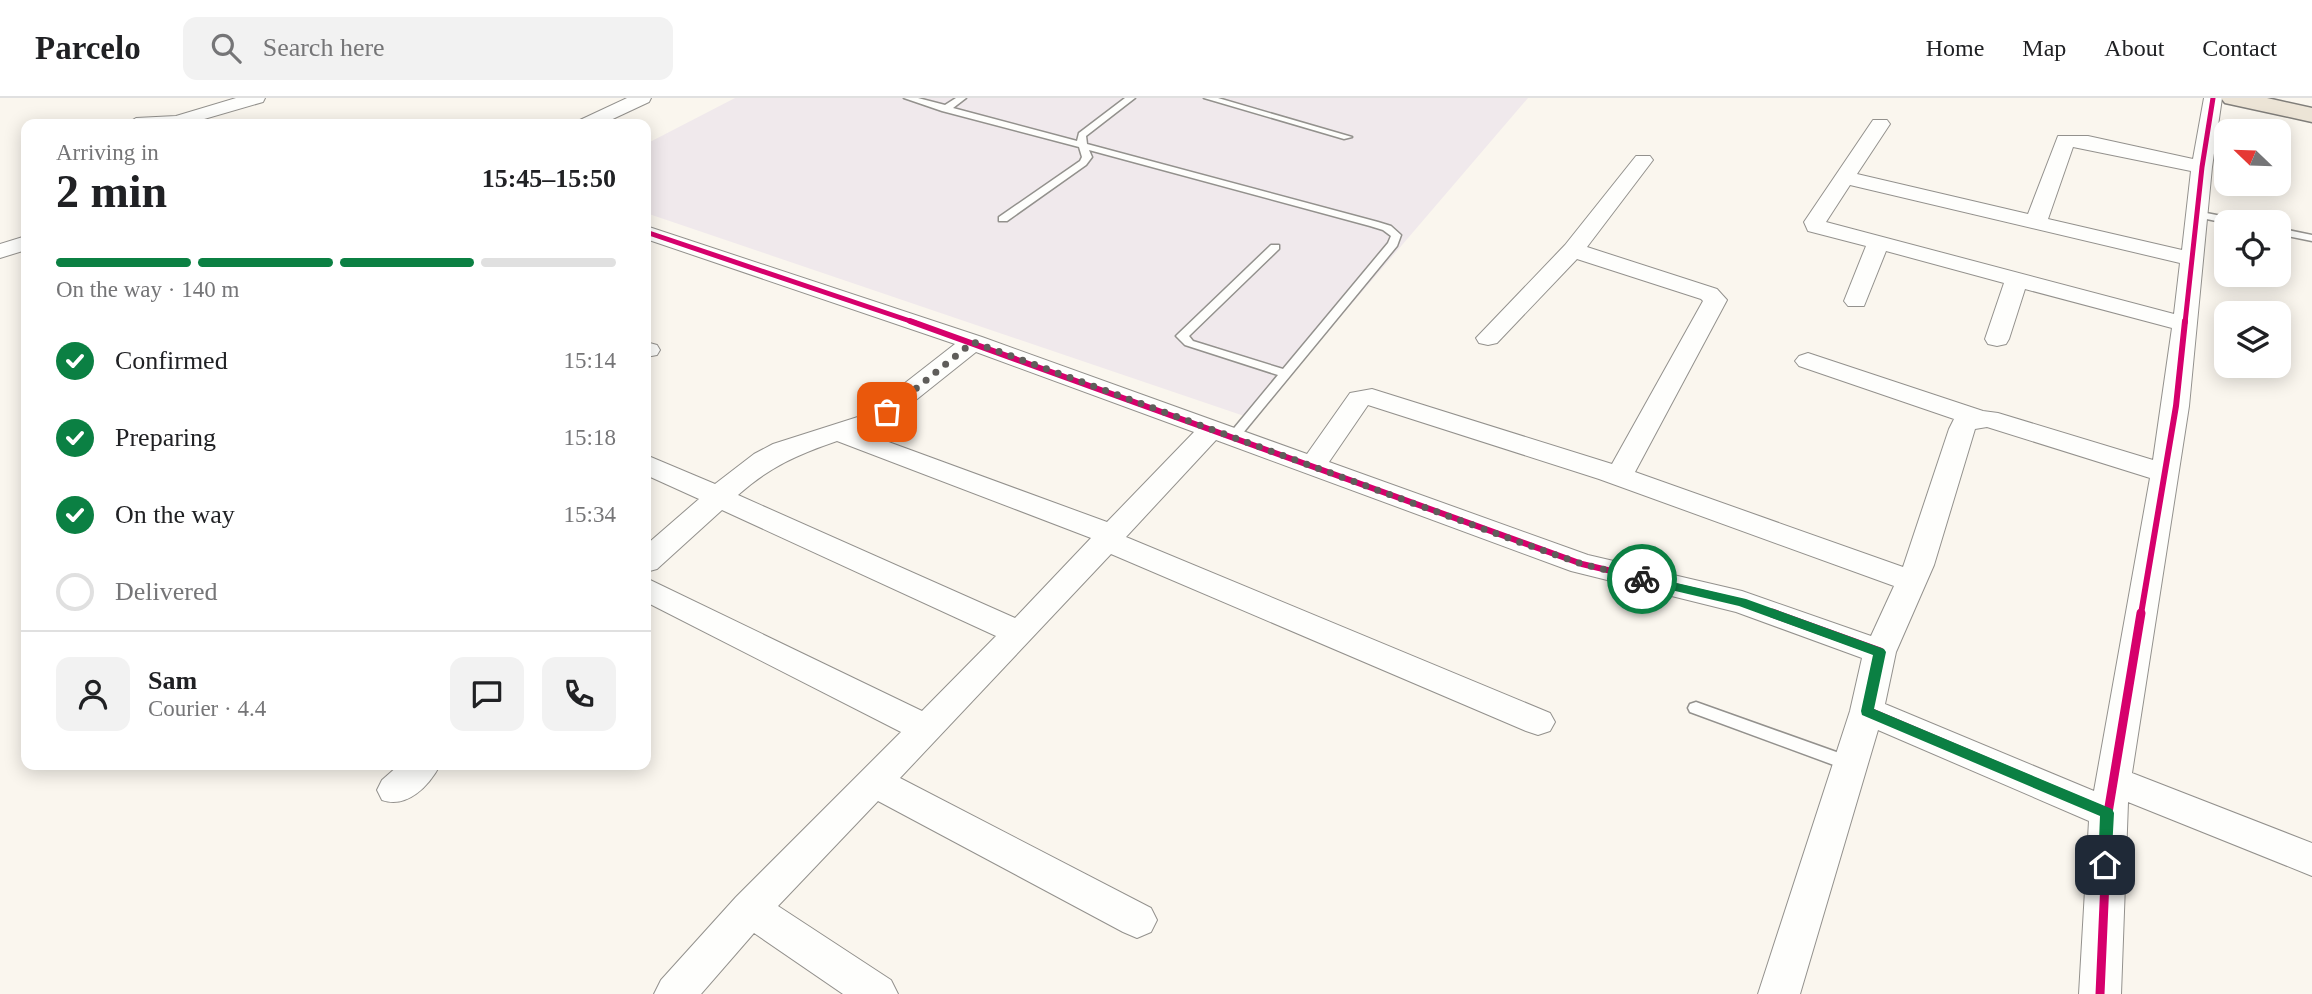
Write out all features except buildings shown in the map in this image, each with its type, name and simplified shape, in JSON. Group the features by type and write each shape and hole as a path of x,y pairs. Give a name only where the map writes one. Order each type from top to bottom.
{"main road":[{"path":"2233,98 2312,115"}],"street":[{"path":"185,119 256,98"},
{"path":"598,119 642,98"},
{"path":"2100,994 2110,796 2176,406 2196,214 2213,98"},
{"path":"1880,124 1814,224 1824,229 2185,324"},
{"path":"2036,223 2065,140 2088,142 2202,167"},
{"path":"1488,338 1573,250 1643,160"},
{"path":"1844,177 2192,259"},
{"path":"651,234 973,342 1582,564 1742,602 1880,652"},
{"path":"1856,301 1878,243"},
{"path":"0,251 21,245"},
{"path":"1573,250 1709,293 1714,300 1619,476"},
{"path":"1997,339 2017,278"},
{"path":"651,558 743,475 783,450 873,421 973,342"},
{"path":"1808,361 1977,418 2000,422 2164,473"},
{"path":"1313,465 1359,399 1366,396 1488,432 1619,476 1912,581"},
{"path":"1779,994 1867,711 1880,652 1912,581 1962,429 1968,420 1977,418"},
{"path":"675,994 750,909 873,781 928,729 1107,537 1223,432"},
{"path":"840,433 1107,537 1538,722"},
{"path":"651,466 1019,633"},
{"path":"651,591 928,729"},
{"path":"1867,711 2110,796 2312,860"},
{"path":"395,790 417,770"},
{"path":"873,781 1138,920"},
{"path":"750,909 877,994"}],"lane":[{"path":"908,98 1374,224 1396,235 1393,244 1286,374 1223,432"},
{"path":"945,109 962,98"},
{"path":"1003,219 1083,163 1087,157 1081,137 1131,98"},
{"path":"1208,98 1347,137"},
{"path":"2196,214 2214,218"},
{"path":"2291,234 2312,238"},
{"path":"1275,247 1182,336 1189,343 1286,374"},
{"path":"1696,708 1850,764"}],"shaded area":[{"path":"735,98 1528,98 1253,419 651,215 651,141"}],"cycle path":[{"path":"2100,994 2108,813 2176,406 2202,167 2213,98"},
{"path":"651,234 973,342 1582,564 1742,602 1880,652 1867,711 2108,813"}],"way so far":[{"path":"887,412 973,342 1522,543 1582,564 1642,579"}],"route":[{"path":"1642,579 1742,602 1880,652 1867,711 2108,813 2105,865"}]}
